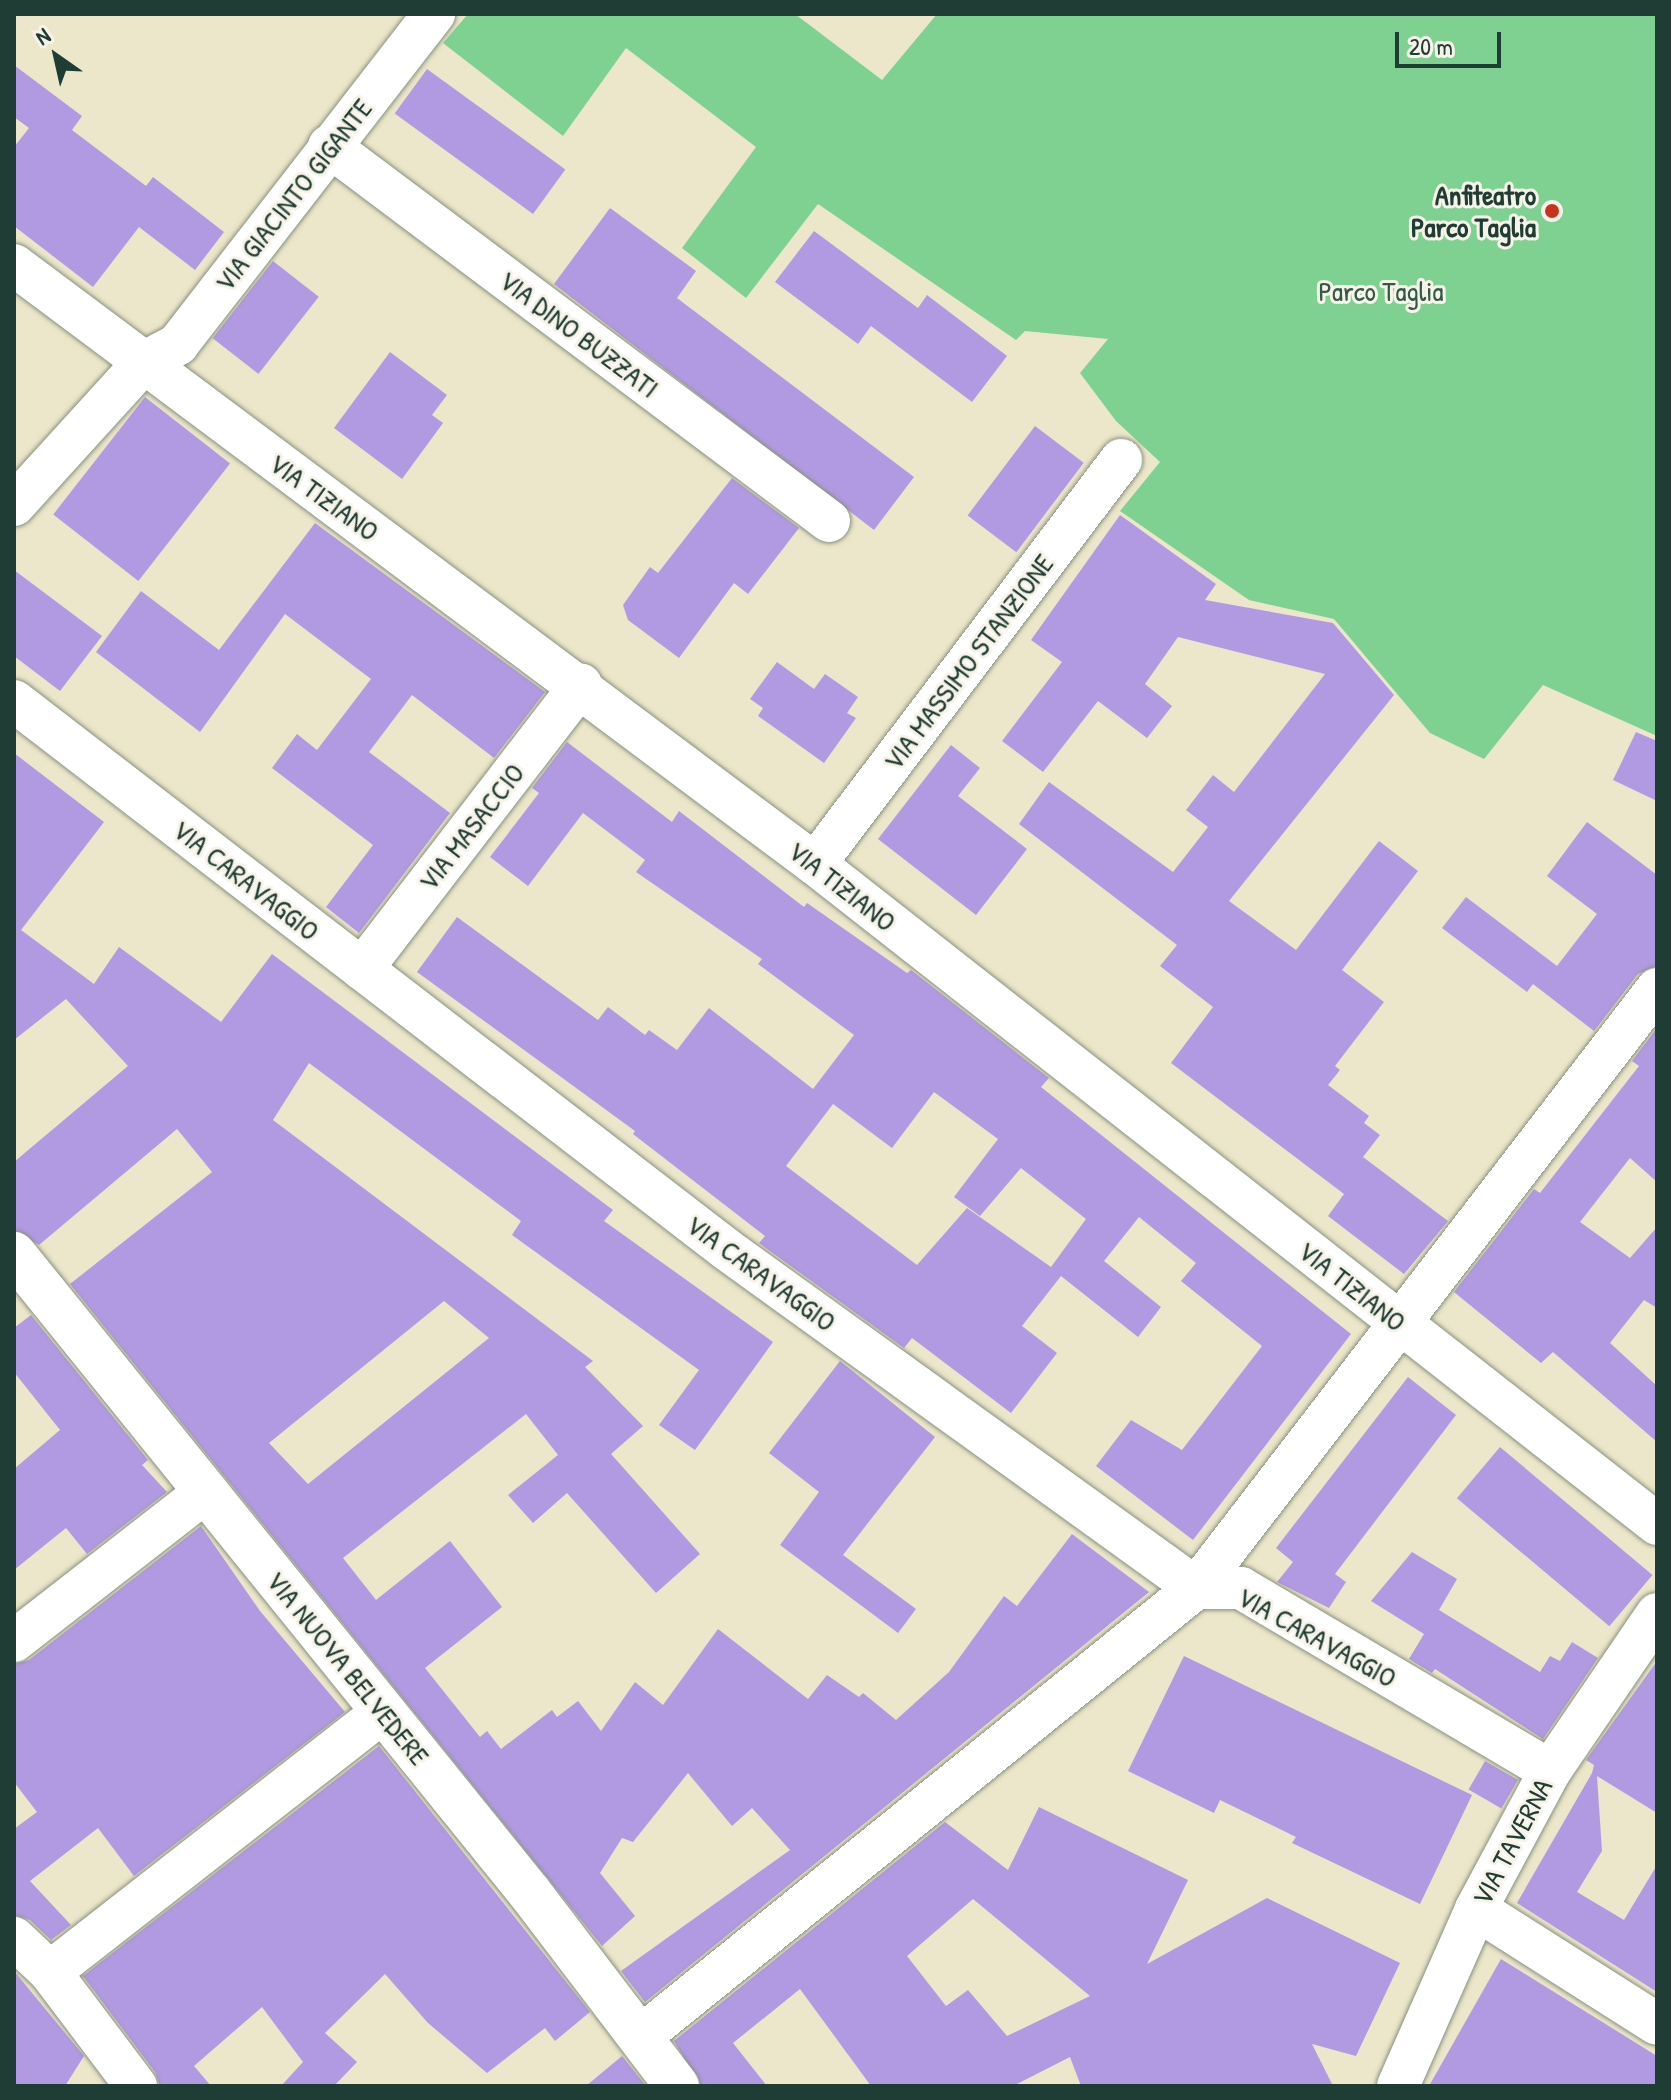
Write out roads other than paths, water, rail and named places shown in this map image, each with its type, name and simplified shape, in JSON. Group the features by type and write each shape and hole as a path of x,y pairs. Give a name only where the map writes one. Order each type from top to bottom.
{"street":[{"name":"VIA GIACINTO GIGANTE","path":"14,505 143,363 178,344 434,14"},
{"name":"VIA DINO BUZZATI","path":"329,146 829,521"},
{"name":"VIA TIZIANO","path":"14,265 581,685 815,864 1657,1524"},
{"name":"VIA MASSIMO STANZIONE","path":"815,864 1121,460"},
{"name":"VIA MASACCIO","path":"362,969 581,685"},
{"name":"VIA CARAVAGGIO","path":"14,701 726,1249 1196,1588 1241,1588 1550,1771"},
{"path":"640,2037 1196,1588 1657,989"},
{"name":"VIA NUOVA BELVEDERE","path":"14,1254 207,1491 677,2086"},
{"path":"14,1641 207,1491"},
{"name":"VIA TAVERNA","path":"1398,2086 1476,1909 1550,1771 1657,1614"},
{"path":"50,1972 383,1712"},
{"path":"1476,1909 1657,2024"},
{"path":"14,1938 50,1972 136,2086"}],"place":[{"name":"Anfiteatro Parco Taglia","path":"1552,211"}],"park label":[{"name":"Parco Taglia","path":"1381,291"}]}
